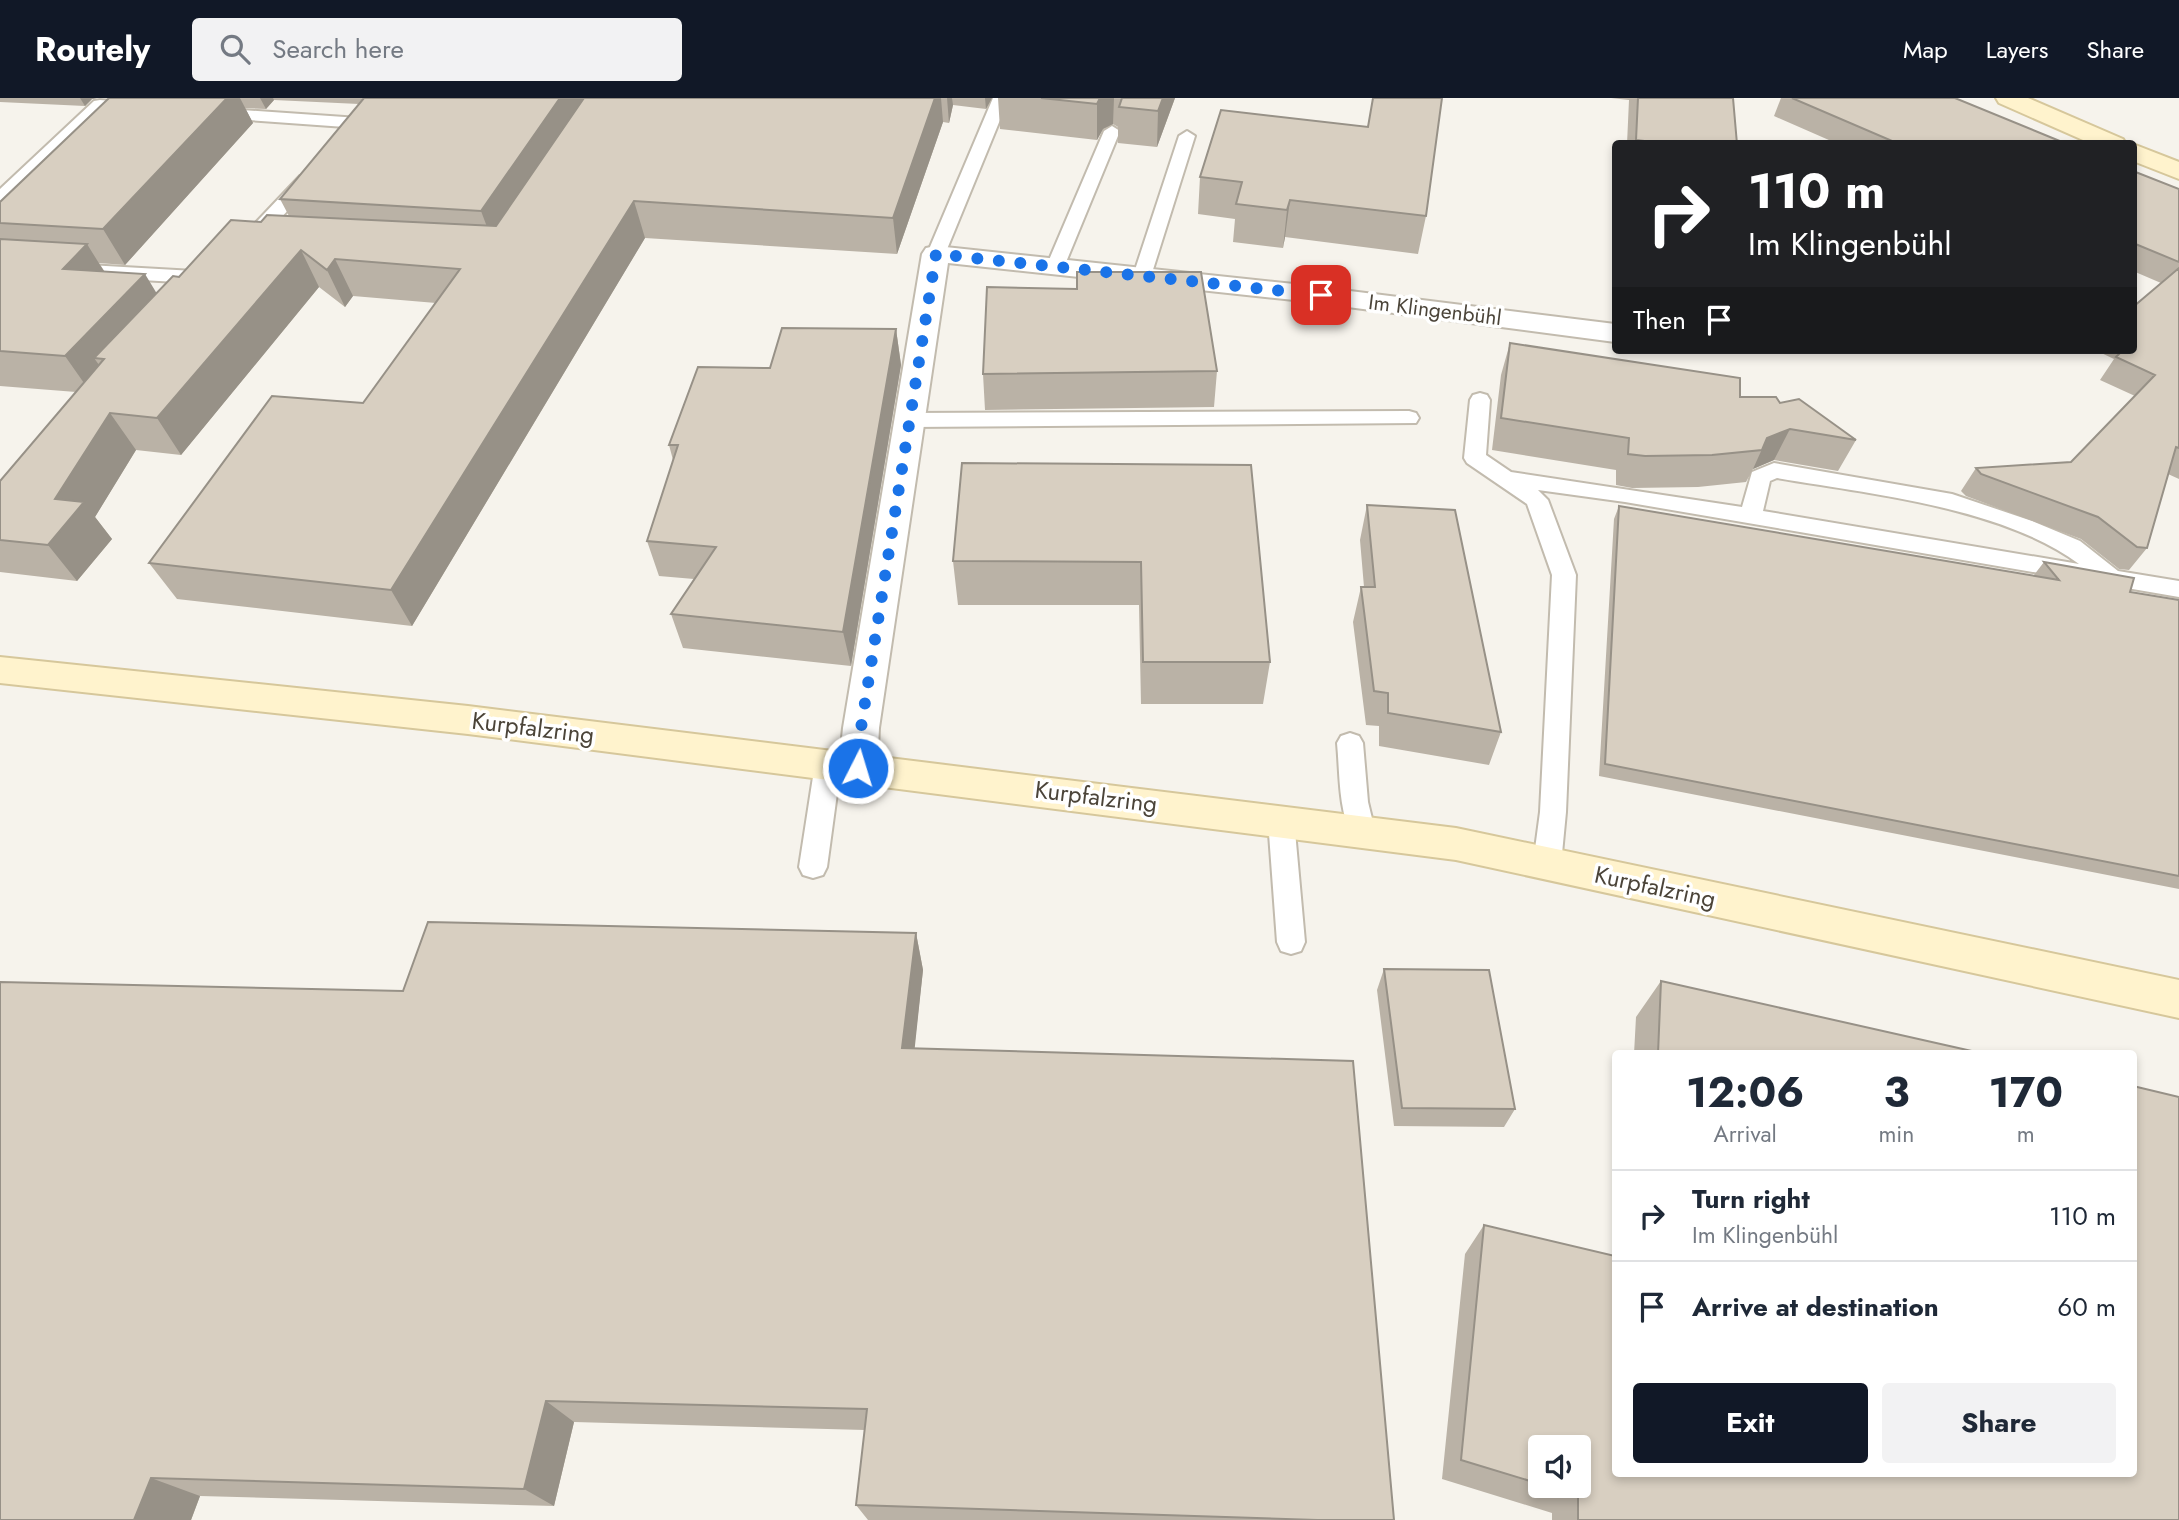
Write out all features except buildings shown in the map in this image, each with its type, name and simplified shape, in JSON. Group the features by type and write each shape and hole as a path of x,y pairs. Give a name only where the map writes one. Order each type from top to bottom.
{"main road":[{"path":"2008,98 2105,140"},
{"path":"2137,154 2179,171"},
{"name":"Kurpfalzring","path":"0,670 467,720 1456,844 2179,999"}],"street":[{"name":"Im Klingenbühl","path":"936,254 1294,292 1612,333"},
{"path":"843,766 861,728 936,254"}],"lane":[{"path":"936,254 1001,98"},
{"path":"0,199 100,105 155,109"},
{"path":"340,143 373,107"},
{"path":"195,112 359,124"},
{"path":"1055,267 1112,131"},
{"path":"1142,276 1187,136"},
{"path":"275,243 244,246 322,163"},
{"path":"0,266 217,273"},
{"path":"194,298 217,273"},
{"path":"1480,400 1475,458 1537,500 1564,575 1553,812 1547,864"},
{"path":"910,420 1409,418"},
{"path":"1751,517 1760,477 1774,470 1814,475 1956,502 2024,526 2072,547 2115,578"},
{"path":"1509,480 1625,495 2179,589"},
{"path":"1350,743 1355,802 1362,831"},
{"path":"813,867 843,766"},
{"path":"1281,820 1292,942"}],"route":[{"path":"858,768 861,728 936,254 1321,295"}]}
